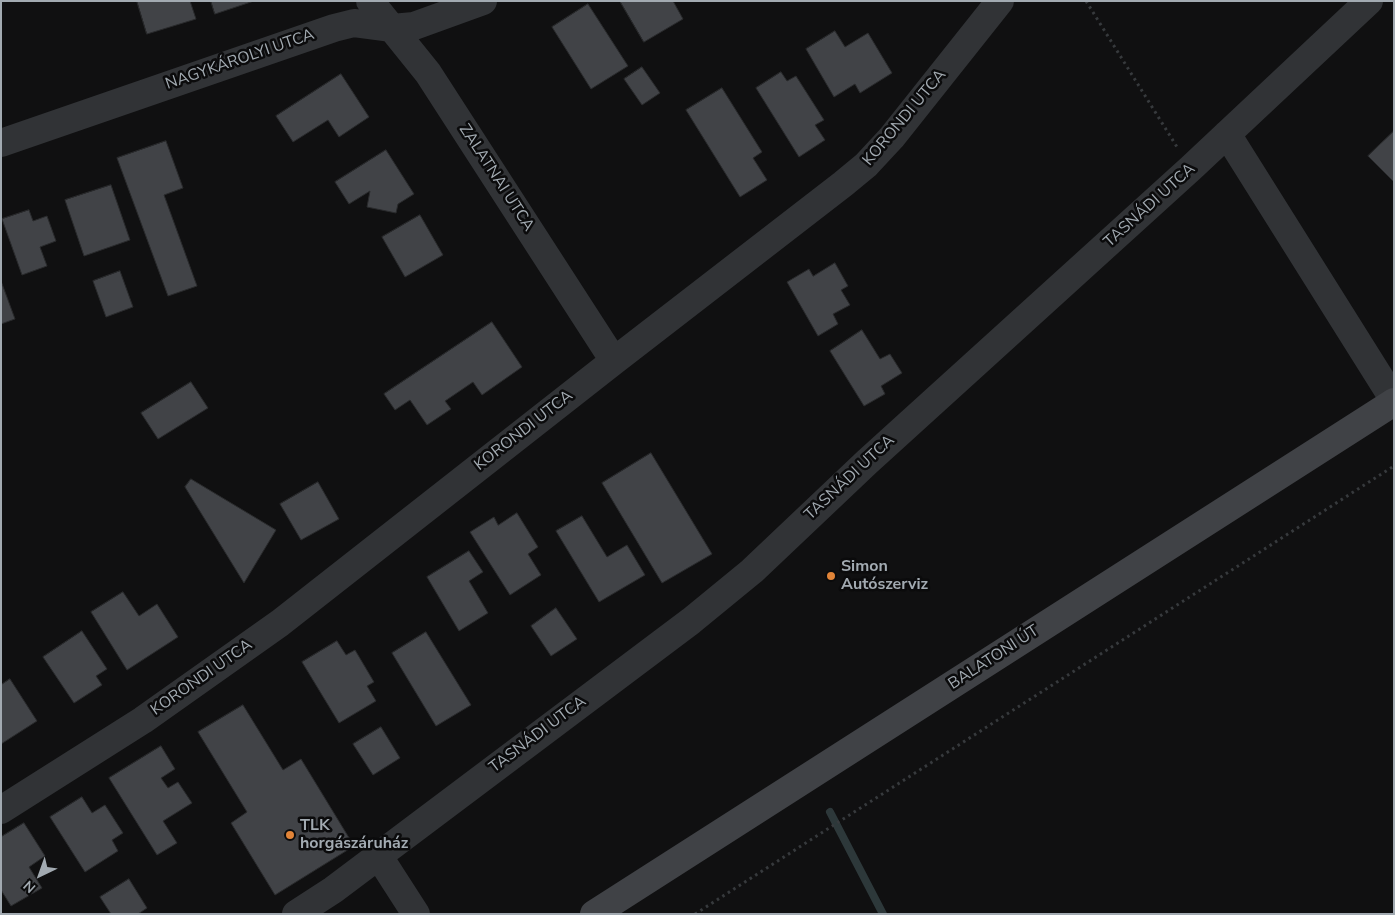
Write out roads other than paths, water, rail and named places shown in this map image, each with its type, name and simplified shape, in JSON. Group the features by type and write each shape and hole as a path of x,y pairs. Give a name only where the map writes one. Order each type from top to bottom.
{"main road":[{"name":"BALATONI ÚT","path":"594,914 1394,401"}],"street":[{"name":"ZALATNAI UTCA","path":"370,1 428,73 614,361"},
{"name":"NAGYKÁROLYI UTCA","path":"1,143 334,28 354,24 392,28 414,26 482,1"},
{"name":"KORONDI UTCA","path":"1,810 143,720 280,623 866,165 892,137 1000,1"},
{"name":"TASNÁDI UTCA","path":"296,914 332,890 691,621 752,571 867,462 1191,168 1369,1"},
{"path":"1227,134 1394,401"},
{"path":"378,855 416,914"}],"waterway":[{"path":"830,812 883,914"}],"place":[{"name":"Simon Autószerviz","path":"831,576"},
{"name":"TLK horgászáruház","path":"290,835"}]}
